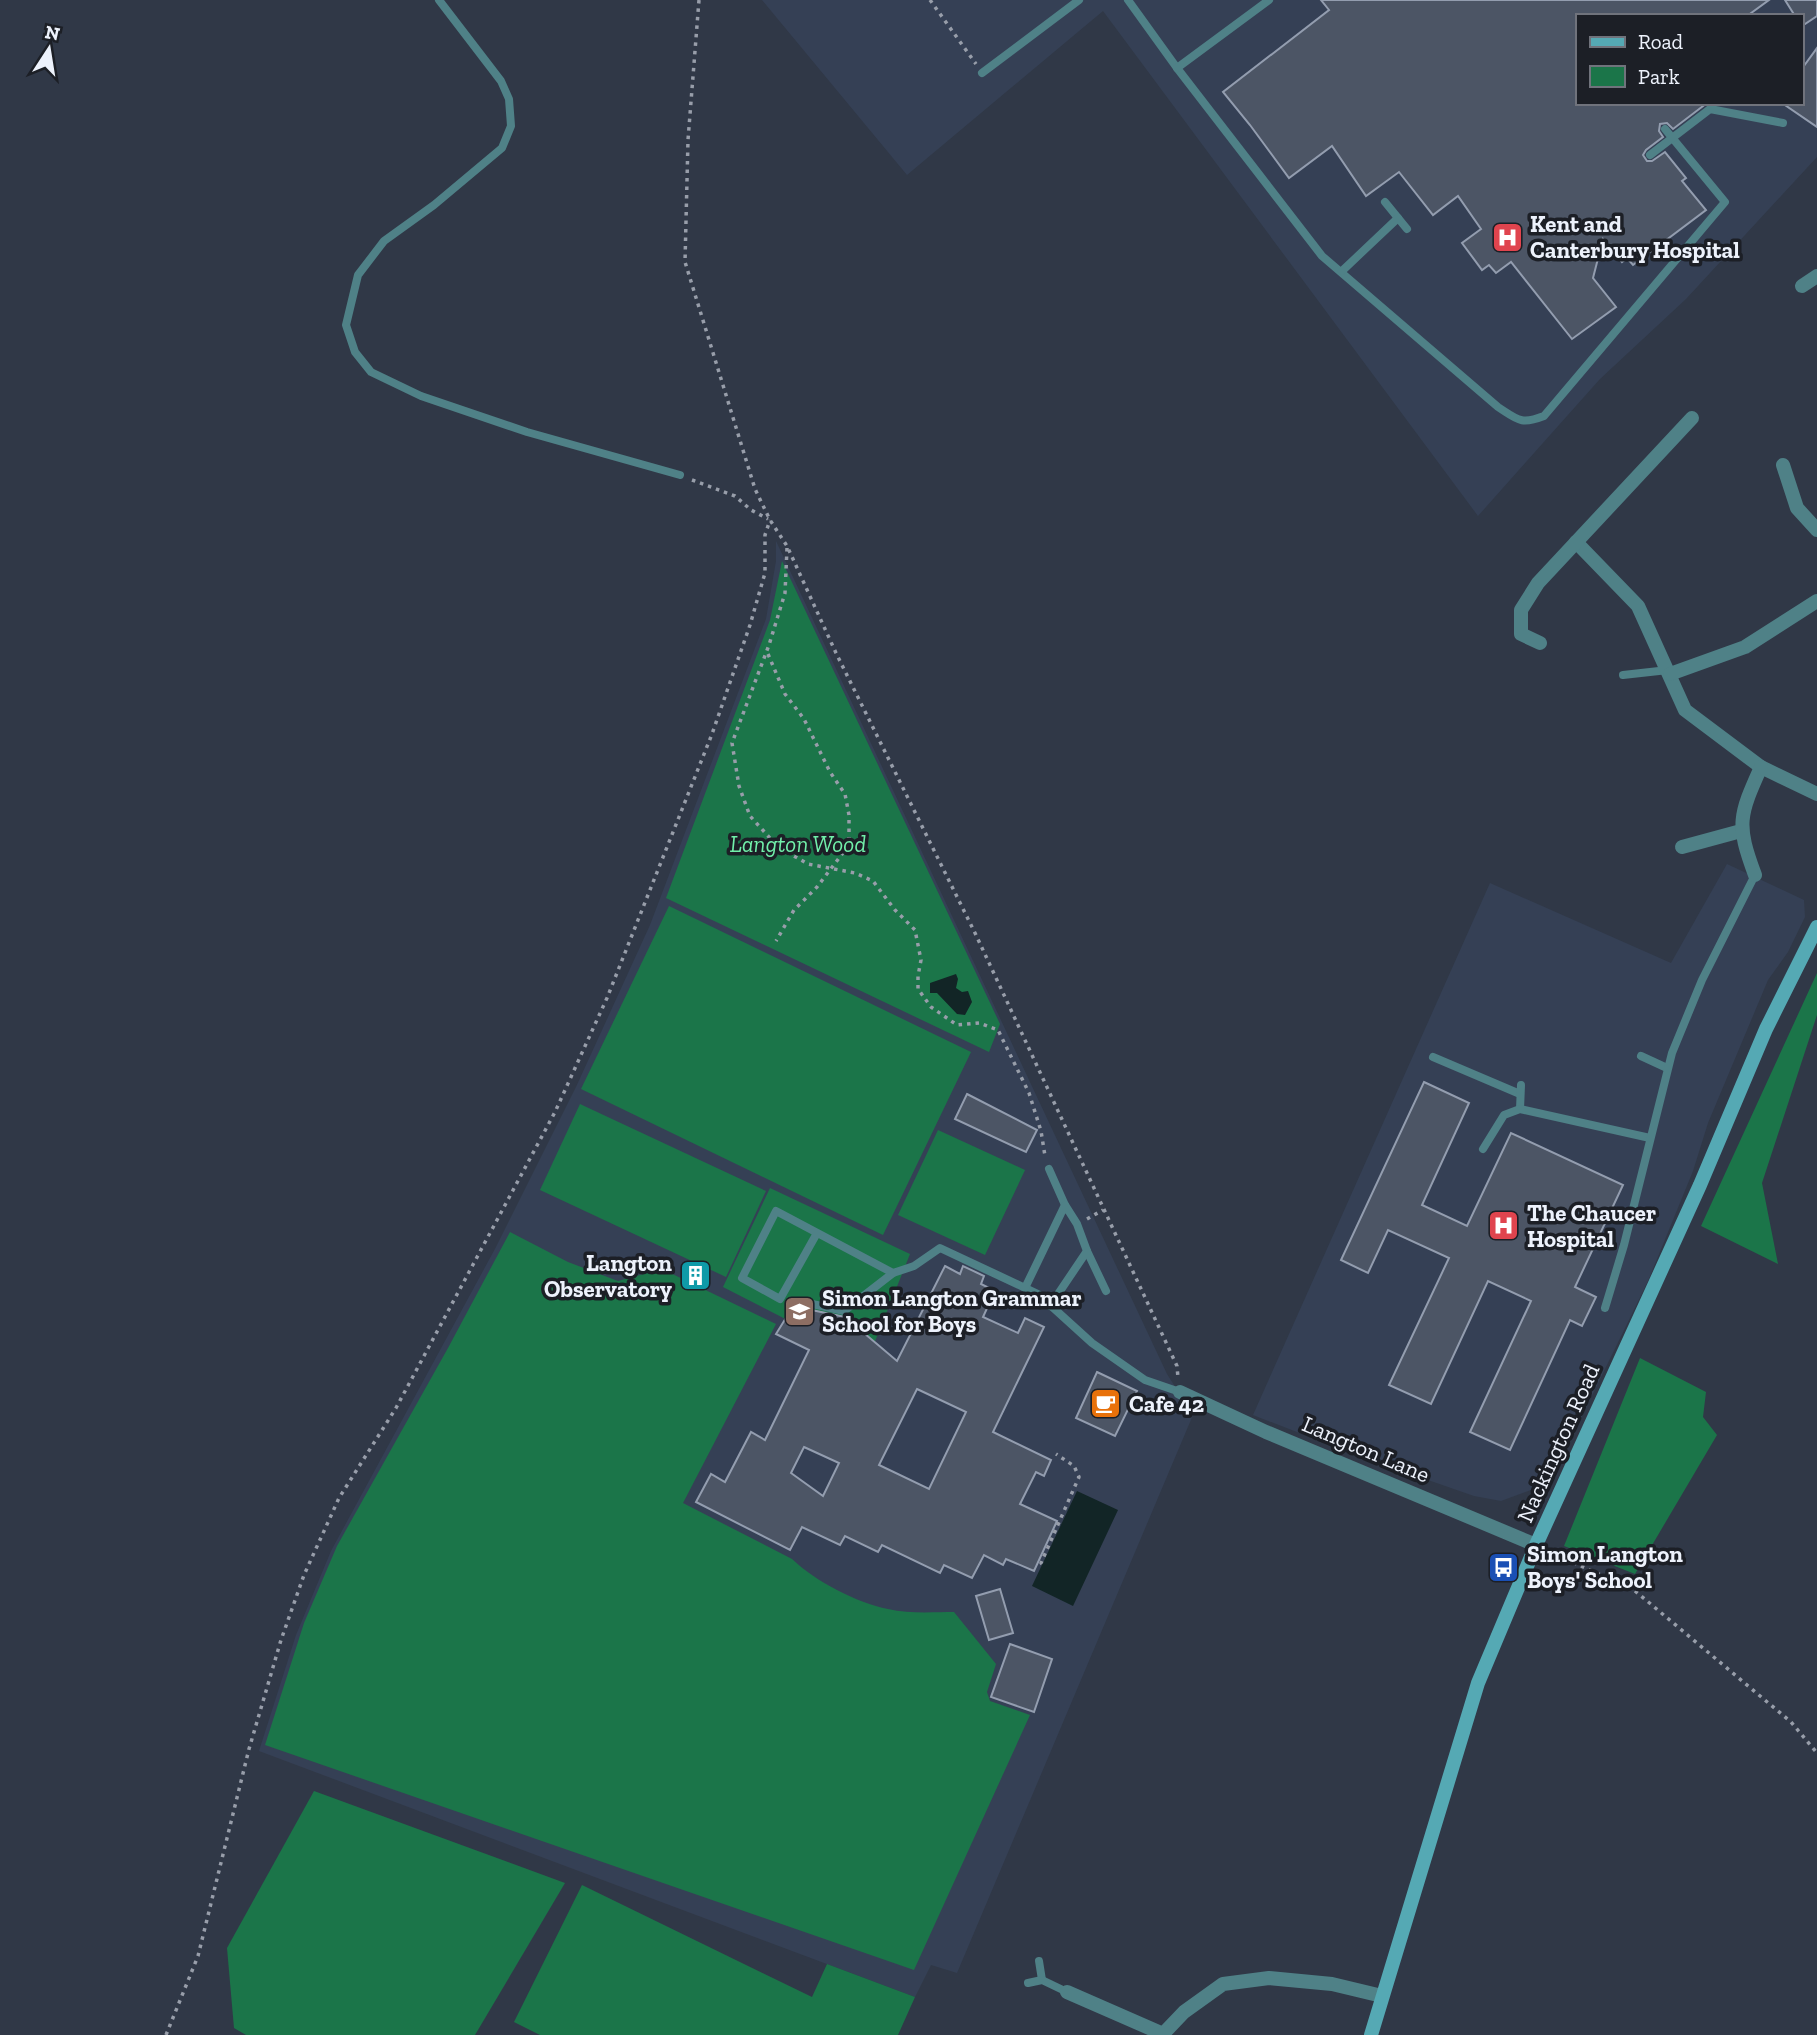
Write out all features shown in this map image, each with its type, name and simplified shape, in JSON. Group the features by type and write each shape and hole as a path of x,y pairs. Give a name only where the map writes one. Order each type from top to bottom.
{"main road":[{"name":"Nackington Road","path":"1371,2035 1478,1683 1536,1545 1700,1185 1766,1029 1817,927"}],"street":[{"path":"1802,286 1817,276"},
{"path":"1539,643 1521,634 1521,610 1538,583 1692,418"},
{"path":"1783,465 1797,508 1817,530"},
{"path":"1576,542 1638,606 1685,710 1761,767 1817,794"},
{"path":"1669,672 1745,647 1817,601"},
{"path":"1755,875 1741,831 1744,805 1761,767"},
{"path":"1682,846 1741,831"},
{"name":"Langton Lane","path":"1180,1392 1266,1432 1536,1545"},
{"path":"1067,1992 1163,2034 1184,2012 1223,1984 1269,1979 1332,1984 1382,1996"}],"lane":[{"path":"439,0 501,81 509,99 511,126 502,148 434,205 384,241 358,275 346,325 355,352 371,372 421,396 527,432 680,475"},
{"path":"982,73 1079,0"},
{"path":"1128,0 1322,256 1498,407 1519,421 1529,422 1544,416 1725,202 1665,129"},
{"path":"1177,68 1269,0"},
{"path":"1650,155 1710,109 1783,123"},
{"path":"1385,202 1407,229"},
{"path":"1342,271 1398,218"},
{"path":"1623,676 1669,672"},
{"path":"1605,1308 1624,1245 1667,1068 1702,980 1755,875"},
{"path":"1641,1056 1667,1068"},
{"path":"1433,1058 1471,1069 1520,1090 1520,1109"},
{"path":"1483,1149 1504,1115 1520,1109 1650,1138"},
{"path":"1049,1169 1077,1224 1106,1292"},
{"path":"1025,1288 1065,1205"},
{"path":"817,1233 780,1299 742,1278 776,1211 893,1273"},
{"path":"803,1302 844,1311 893,1273 914,1266 940,1248 1038,1294 1091,1343 1145,1380 1180,1392"},
{"path":"1051,1306 1087,1251"},
{"path":"1039,1961 1042,1980"},
{"path":"1028,1983 1042,1980 1067,1992"}],"path":[{"path":"699,0 688,140 685,262 755,489 787,546 836,653 976,935 1177,1366 1180,1392"},
{"path":"930,0 982,73"},
{"path":"680,475 735,496 751,510 770,520"},
{"path":"166,2035 198,1956 249,1749 281,1640 304,1575 339,1498 396,1408 555,1112 607,998 712,734 746,637 765,573 765,535 770,520"},
{"path":"787,546 785,593 767,652 732,743 739,786 750,816 778,847 808,864 855,873 873,881 895,910 915,930 921,960 918,989 931,1007 957,1025 979,1023 998,1030 1029,1093 1049,1169"},
{"path":"767,652 785,694 804,719 830,772 845,794 849,815 849,845 833,868 794,909 776,941"},
{"path":"1042,1564 1079,1477 1074,1466 1056,1454"},
{"path":"1536,1545 1634,1590 1791,1722 1817,1753"}],"shaded area":[{"name":"Kent and Canterbury Hospital","path":"762,0 1817,0 1817,157 1686,299 1600,379 1478,516 1103,11 907,175"},
{"name":"Simon Langton Grammar School for Boys","path":"776,541 1167,1374 1193,1415 957,1973 931,1965 915,1997 259,1751 296,1635 331,1551 496,1247 576,1087 650,925 766,619 776,561"},
{"name":"The Chaucer Hospital","path":"1727,864 1804,900 1805,917 1788,952 1768,980 1708,1123 1693,1171 1648,1281 1561,1459 1531,1490 1501,1501 1474,1496 1356,1455 1253,1415 1490,883 1671,963"},
{"path":"956,974 956,988 962,992 968,991 972,1002 965,1015 957,1014 937,993 930,993 930,983"},
{"path":"1077,1491 1118,1510 1073,1606 1032,1586"}],"green space":[{"name":"Langton Wood","path":"782,561 1000,1024 989,1052 666,898 770,620"},
{"path":"669,906 971,1052 883,1235 581,1089"},
{"path":"1817,973 1817,1015 1762,1183 1778,1264 1701,1226"},
{"path":"580,1104 766,1191 726,1277 540,1190"},
{"path":"938,1130 1025,1170 985,1255 898,1215"},
{"path":"770,1188 910,1254 872,1349 801,1327 723,1287"},
{"path":"510,1232 568,1262 618,1281 662,1269 776,1324 683,1503 792,1559 824,1583 863,1602 904,1612 954,1612 996,1664 987,1692 990,1701 1030,1715 914,1970 265,1745 304,1623 337,1546"},
{"path":"1640,1358 1706,1392 1703,1417 1717,1435 1635,1574 1564,1546"},
{"path":"314,1791 565,1883 475,2035 246,2035 234,2028 227,1948"},
{"path":"582,1885 812,1997 827,1964 915,1997 898,2035 540,2035 514,2022"}],"building":[{"path":"1321,0 1769,0 1750,14 1576,14 1576,105 1704,105 1673,129 1667,123 1660,124 1659,131 1663,137 1643,155 1647,161 1652,161 1665,152 1686,178 1682,181 1706,210 1633,265 1627,258 1622,262 1603,239 1593,278 1616,307 1572,339 1511,262 1496,273 1489,265 1482,270 1462,243 1481,229 1458,196 1433,215 1399,172 1366,196 1332,146 1289,178 1223,92 1329,10"},
{"path":"1785,0 1817,0 1817,16 1803,25 1803,14 1794,14"},
{"path":"1817,48 1817,127 1785,105 1803,105 1803,67"},
{"path":"1424,1082 1469,1103 1422,1205 1467,1226 1511,1133 1623,1185 1575,1287 1596,1297 1582,1326 1570,1320 1510,1450 1470,1432 1531,1301 1488,1281 1431,1404 1389,1385 1449,1258 1388,1230 1368,1273 1341,1260"},
{"path":"967,1094 1037,1130 1026,1152 955,1119"},
{"name":"Langton Observatory","path":"692,1265 706,1272 699,1286 685,1279"},
{"path":"945,1266 960,1274 963,1266 984,1276 981,1284 995,1291 983,1317 1018,1333 1025,1318 1044,1327 993,1432 1051,1460 1044,1476 1036,1472 1020,1504 1057,1521 1034,1571 1006,1559 1003,1565 984,1555 972,1578 944,1565 940,1573 882,1545 878,1552 845,1536 840,1545 802,1527 790,1550 696,1502 711,1474 725,1482 751,1432 765,1440 809,1350 776,1334 794,1305 845,1317 897,1361","holes":["917,1389 966,1412 929,1489 879,1465","804,1447 839,1463 823,1496 791,1473"]},
{"name":"Cafe 42","path":"1097,1372 1137,1391 1115,1436 1076,1418"},
{"path":"1000,1589 1013,1633 989,1640 976,1596"},
{"path":"1010,1644 1052,1659 1034,1712 991,1697"}],"place":[{"name":"Kent and Canterbury Hospital","path":"1507,237"},
{"name":"The Chaucer Hospital","path":"1504,1226"},
{"name":"Langton Observatory","path":"695,1276"},
{"name":"Simon Langton Grammar School for Boys","path":"799,1311"},
{"name":"Cafe 42","path":"1106,1404"},
{"name":"Simon Langton Boys' School","path":"1504,1567"}]}
